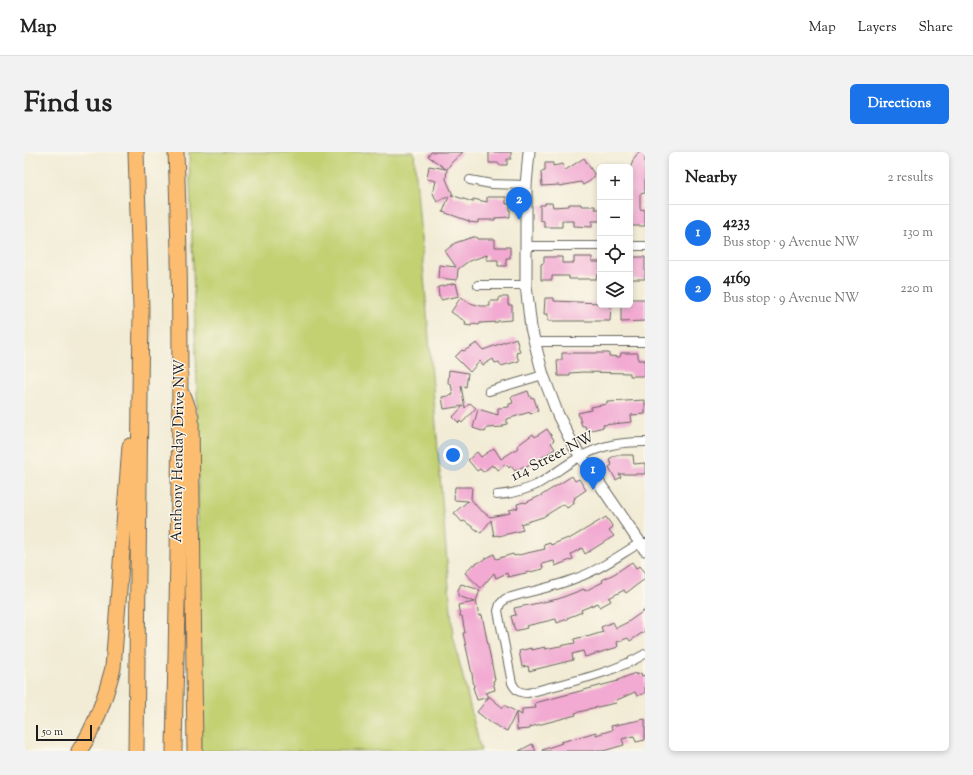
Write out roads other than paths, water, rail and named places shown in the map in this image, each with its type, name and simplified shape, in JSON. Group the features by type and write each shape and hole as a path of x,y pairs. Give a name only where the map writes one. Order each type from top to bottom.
{"highway":[{"path":"136,152 141,308 136,751"},
{"name":"Anthony Henday Drive NW","path":"174,751 180,386 180,265 176,152"},
{"path":"79,751 89,736 103,703 113,668 141,308"},
{"path":"180,386 191,417 195,751"}],"street":[{"path":"529,152 526,185 526,285 534,342 543,375 558,416 580,457 643,545 587,574 556,586 510,597 505,599 500,604 498,615 512,683 516,690 528,694 623,666 645,654"},
{"path":"470,180 490,184 526,185"},
{"path":"526,246 597,246"},
{"path":"633,246 645,246"},
{"path":"478,285 526,285"},
{"path":"534,342 645,342"},
{"path":"489,391 543,375"},
{"name":"114 Street NW","path":"497,495 512,493 534,486 580,457 602,447 615,443 645,442"}],"place":[{"name":"4169","path":"519,220"},
{"name":"4233","path":"593,490"}]}
